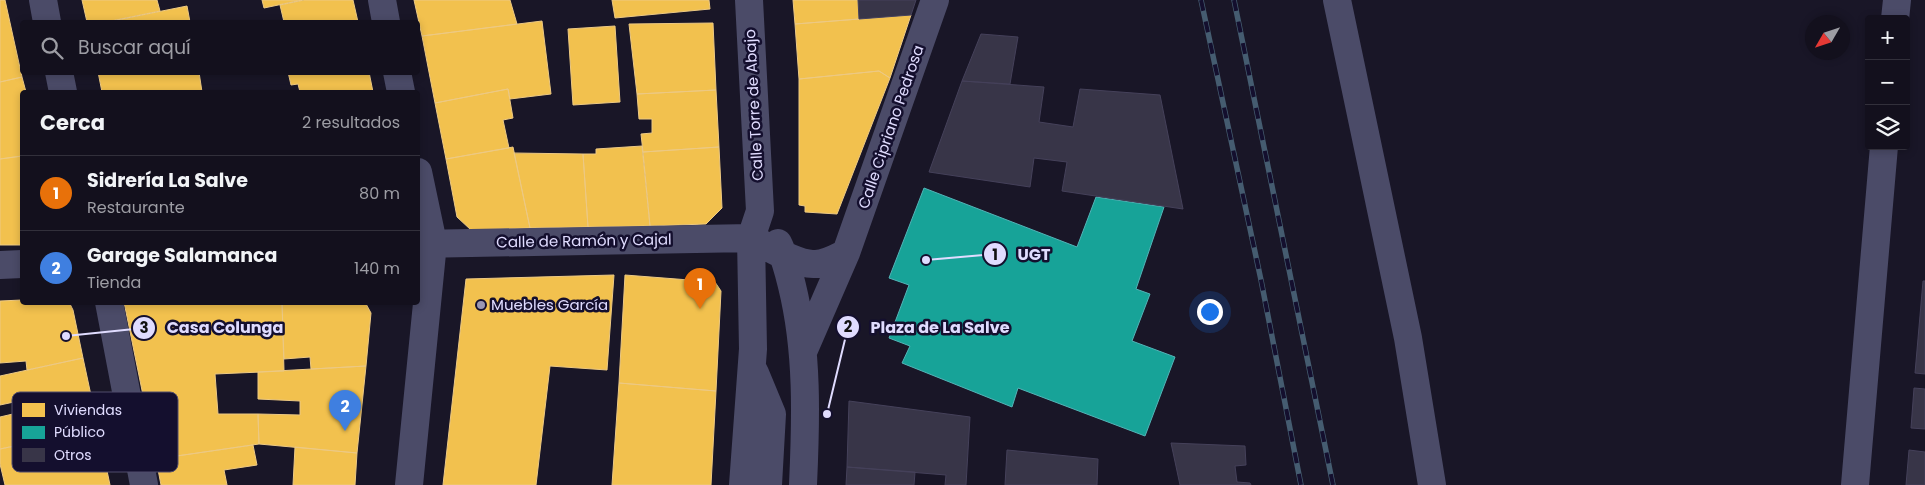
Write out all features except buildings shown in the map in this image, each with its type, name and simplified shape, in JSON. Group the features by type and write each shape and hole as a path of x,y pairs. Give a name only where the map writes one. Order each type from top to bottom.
{"street":[{"path":"42,0 47,20"},
{"path":"382,0 386,20"},
{"name":"Calle Torre de Abajo","path":"749,0 760,211"},
{"name":"Calle Cipriano Pedrosa","path":"803,352 846,253 935,0"},
{"path":"1337,0 1408,338 1432,485"},
{"path":"1895,15 1897,0"},
{"path":"60,75 63,90"},
{"path":"398,75 401,90"},
{"path":"1855,485 1884,150"},
{"path":"409,485 425,244 420,193"},
{"path":"743,485 752,367 751,238 760,211"},
{"path":"760,211 785,256 798,309 803,352 803,485"},
{"path":"751,238 785,256 811,265 822,263 846,253"},
{"name":"Calle de Ramón y Cajal","path":"425,244 751,238"},
{"path":"0,265 20,264"},
{"path":"110,305 126,392"},
{"path":"752,367 772,414 768,485"},
{"path":"142,472 144,485"}],"railway":[{"path":"1201,0 1261,280 1301,485"},
{"path":"1234,0 1333,485"}],"place":[{"name":"UGT","path":"926,260"},
{"name":"Muebles García","path":"481,305"},
{"name":"Sidrería La Salve","path":"700,309"},
{"name":"Casa Colunga","path":"66,336"},
{"name":"Plaza de La Salve","path":"827,414"},
{"name":"Garage Salamanca","path":"345,431"}]}
